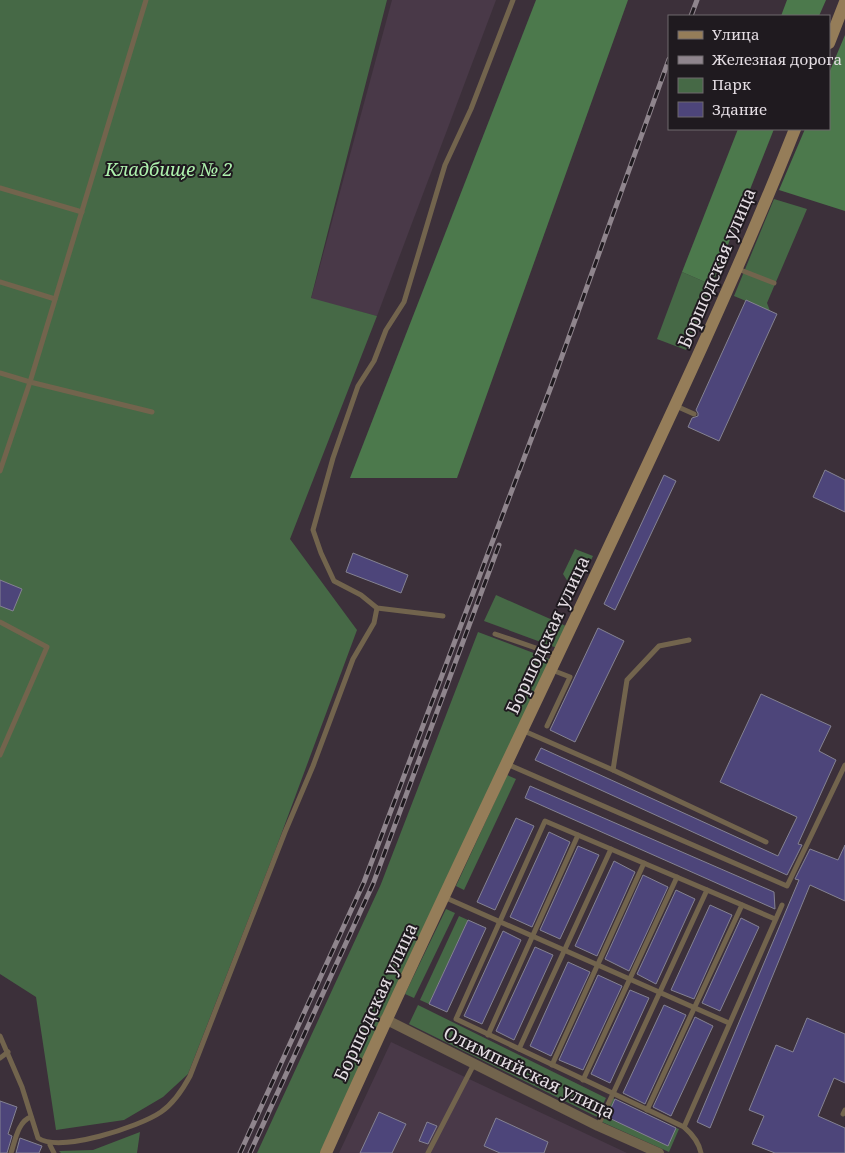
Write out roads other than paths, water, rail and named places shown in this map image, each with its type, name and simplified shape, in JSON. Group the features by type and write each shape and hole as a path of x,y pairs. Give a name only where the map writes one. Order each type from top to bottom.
{"street":[{"path":"830,40 845,2"},
{"name":"Боршодская улица","path":"326,1153 386,1019 675,406 738,268 795,130"},
{"name":"Олимпийская улица","path":"386,1019 598,1126 659,1153"}],"lane":[{"path":"0,469 30,382 146,0"},
{"path":"443,616 377,608 361,595 334,581 313,530 333,458 358,386 374,361 386,330 404,302 445,165 471,109 512,0"},
{"path":"0,188 82,212"},
{"path":"738,268 774,283"},
{"path":"0,282 55,299"},
{"path":"0,373 152,412"},
{"path":"675,406 694,414"},
{"path":"0,1036 22,1087 38,1138 42,1143 50,1145 79,1145 104,1138 150,1119 163,1111 184,1087 190,1076 285,832 313,766 353,659 374,623 377,608"},
{"path":"0,622 47,646 0,755"},
{"path":"495,634 558,655"},
{"path":"613,770 627,680 659,646 689,640"},
{"path":"547,726 570,677 551,670"},
{"path":"522,730 613,770 766,842"},
{"path":"506,764 787,886 845,765"},
{"path":"701,1153 692,1134 684,1127 456,1019 546,821 775,920"},
{"path":"488,1035 578,835"},
{"path":"519,1050 611,849"},
{"path":"552,1065 644,864"},
{"path":"583,1080 677,877"},
{"path":"598,1126 707,890"},
{"path":"444,897 729,1023"},
{"path":"647,1110 742,905"},
{"path":"684,1127 782,905"},
{"path":"0,1058 8,1052"},
{"path":"428,1153 474,1064"},
{"path":"11,1153 21,1125 26,1119 31,1117"},
{"path":"50,1145 54,1153"}],"railway":[{"path":"691,15 697,0"},
{"path":"240,1153 364,882 552,384 668,62"},
{"path":"250,1153 373,884 499,545"}],"park label":[{"name":"Кладбище № 2","path":"169,170"}]}
